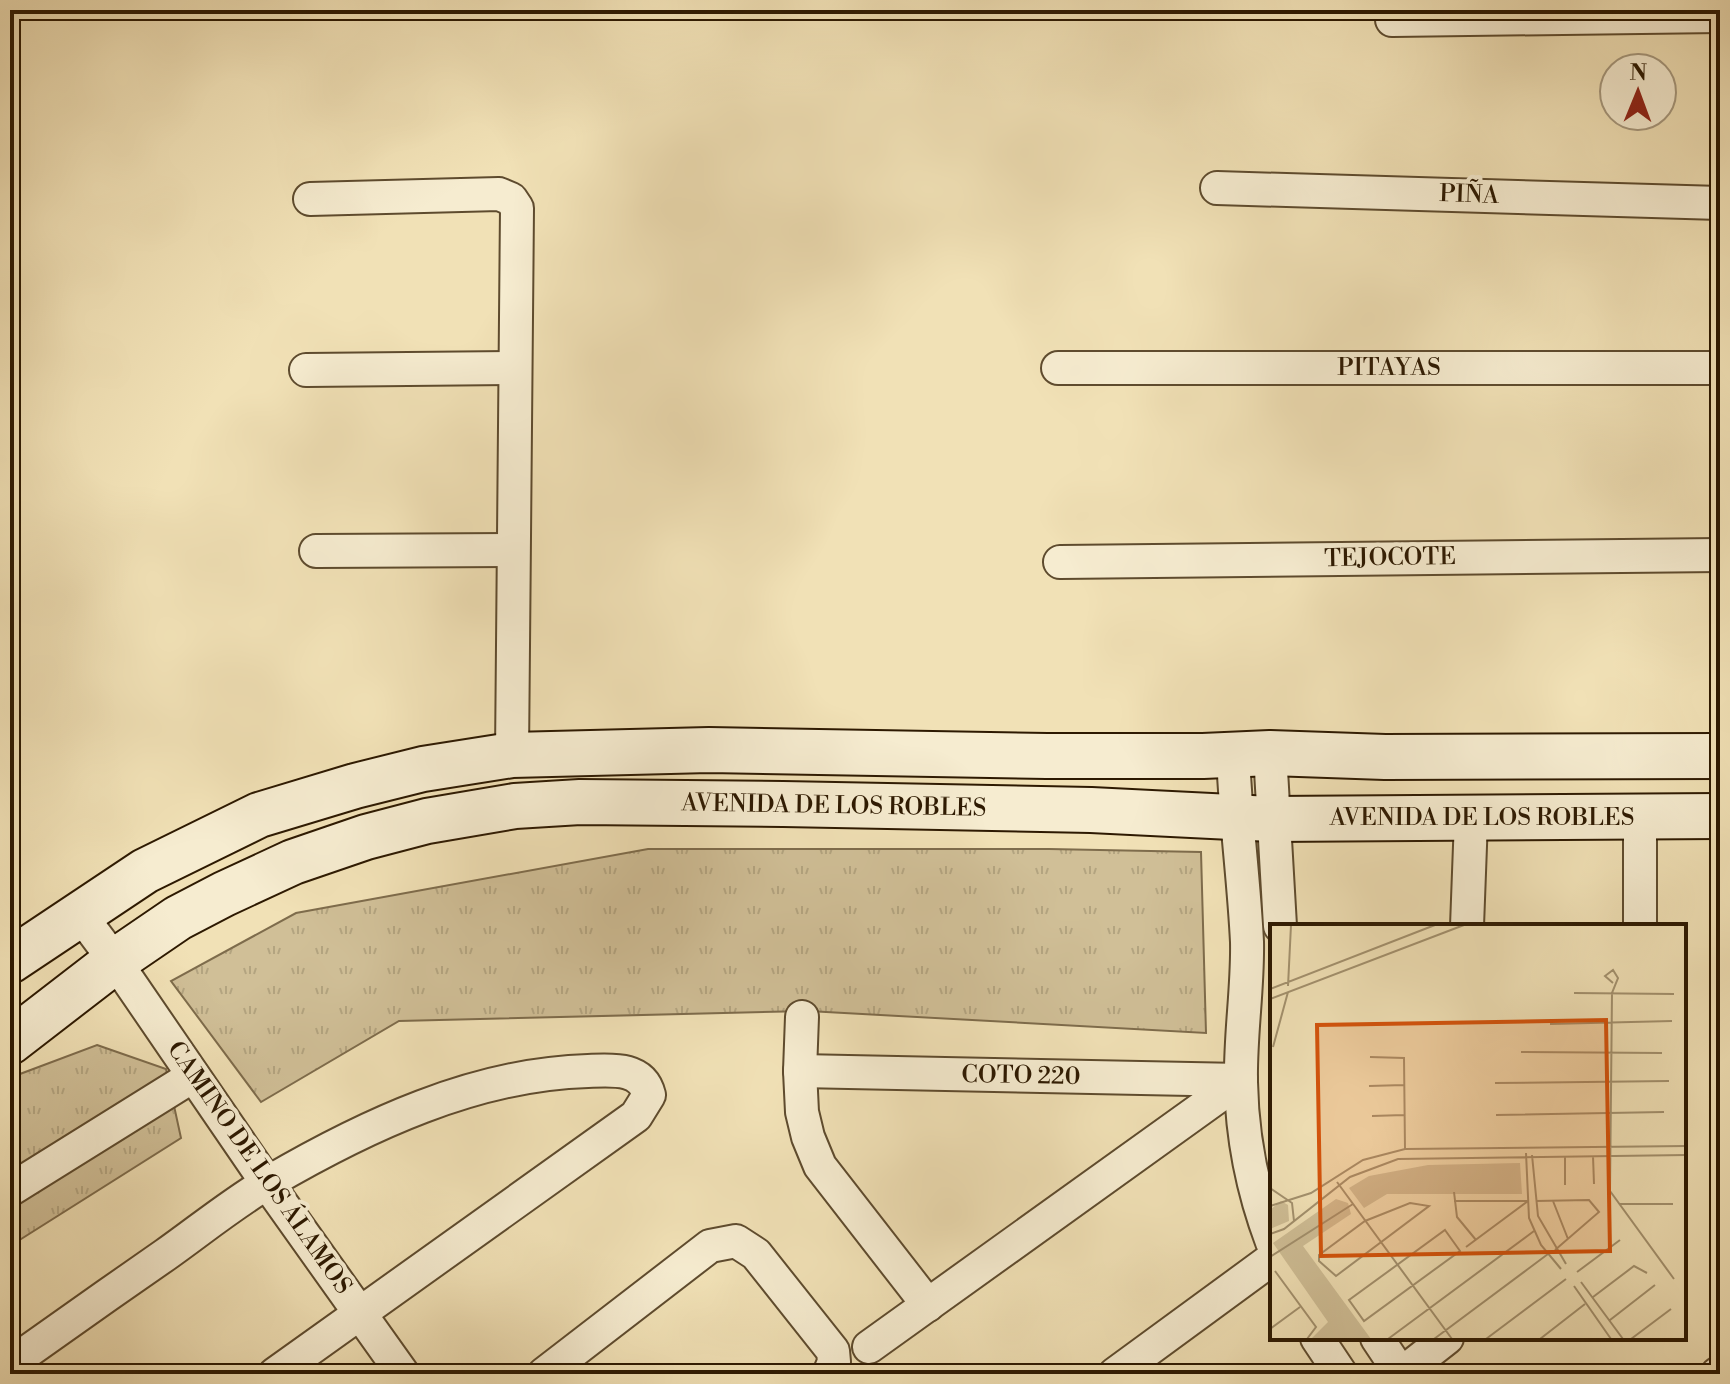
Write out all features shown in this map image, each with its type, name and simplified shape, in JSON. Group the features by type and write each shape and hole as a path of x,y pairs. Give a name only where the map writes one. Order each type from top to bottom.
{"street":[{"path":"1392,20 1720,16"},
{"name":"PIÑA","path":"1217,188 1720,203"},
{"path":"310,199 499,194 511,199 517,208 512,755"},
{"path":"306,370 514,368"},
{"name":"PITAYAS","path":"1058,368 1720,368"},
{"path":"316,551 513,550"},
{"name":"TEJOCOTE","path":"1060,562 1720,555"},
{"path":"10,961 145,871 259,815 423,769 512,755 709,750 1047,756 1252,753 1385,757 1720,756"},
{"path":"1252,753 1254,818 1241,1080 1243,1132 1261,1175 1270,1230"},
{"name":"AVENIDA DE LOS ROBLES","path":"10,1042 115,961 178,918 293,862 366,837 427,821 515,806 580,802 797,804 1091,810 1254,818 1720,816"},
{"path":"1640,817 1640,924"},
{"path":"1254,818 1280,924"},
{"path":"1467,924 1471,819"},
{"name":"CAMINO DE LOS ÁLAMOS","path":"79,913 403,1374"},
{"path":"802,1017 802,1112 820,1166 928,1305"},
{"path":"10,1364 267,1183 358,1134 472,1089 567,1071 620,1072 637,1076 646,1084 649,1095 636,1116 275,1374"},
{"name":"COTO 220","path":"800,1071 1241,1080"},
{"path":"10,1190 193,1076"},
{"path":"869,1347 1241,1080"},
{"path":"544,1374 710,1246 736,1241 756,1254 833,1351 831,1368"},
{"path":"1115,1374 1270,1260"},
{"path":"1318,1340 1341,1374"},
{"path":"1378,1340 1401,1374 1444,1340"}],"green space":[{"path":"648,849 1201,852 1206,1033 808,1011 399,1021 261,1102 171,981 296,913"},
{"path":"97,1045 166,1069 181,1138 10,1246 10,1081 20,1074"}]}
